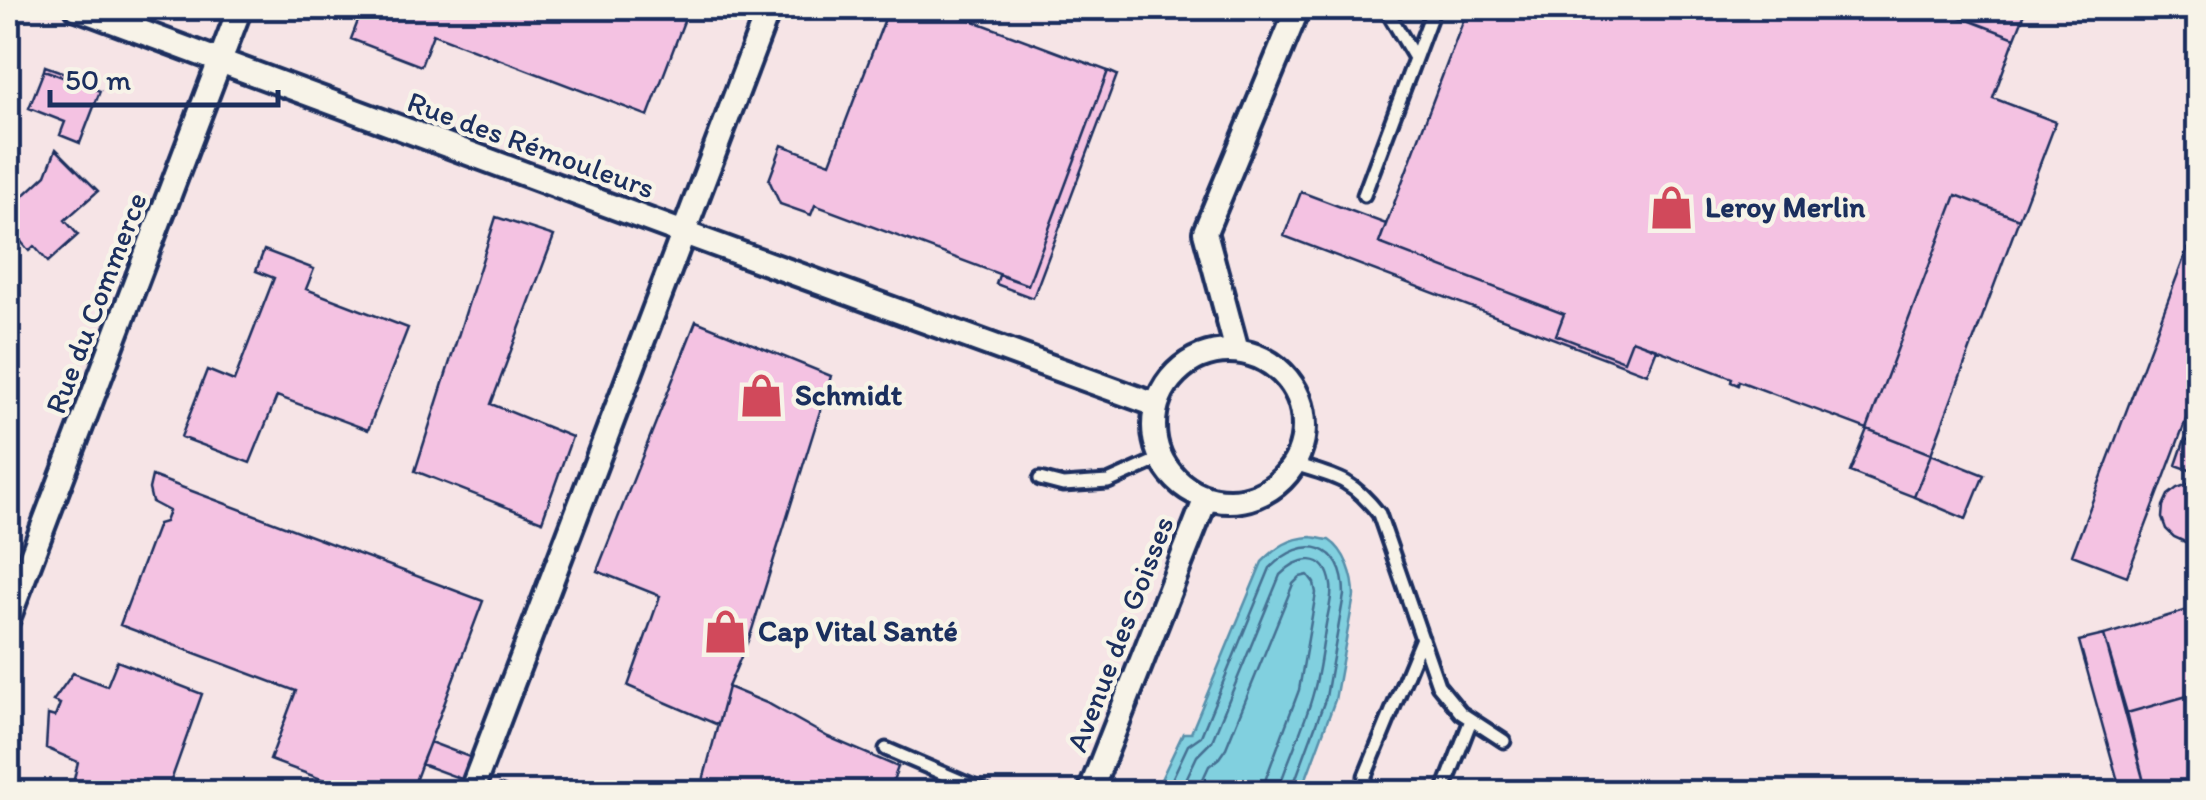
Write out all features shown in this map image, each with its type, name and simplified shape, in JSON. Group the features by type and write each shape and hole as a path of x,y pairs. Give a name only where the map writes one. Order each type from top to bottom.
{"street":[{"name":"Rue des Rémouleurs","path":"77,8 1156,405"},
{"name":"Rue du Commerce","path":"8,619 240,8"},
{"name":"Rue des Rémouleurs","path":"684,233 769,8"},
{"path":"1237,351 1204,232 1300,8"},
{"path":"471,792 684,233"},
{"path":"1162,458 1155,444 1153,424 1165,386 1178,370 1196,358 1237,351 1261,358 1281,372 1296,392 1303,428 1294,464"},
{"name":"Avenue des Goisses","path":"1162,458 1183,486 1206,498 1231,502 1256,496 1277,484 1294,464"},
{"name":"Avenue des Goisses","path":"1095,785 1206,498"}],"lane":[{"path":"1381,8 1415,58"},
{"path":"1364,195 1434,8"},
{"path":"1040,478 1063,486 1108,482 1162,458"},
{"path":"1294,464 1340,478 1363,493 1380,514 1438,686 1461,713 1504,742"},
{"path":"1364,792 1365,776 1422,638"},
{"path":"1443,792 1471,720"},
{"path":"886,749 986,792"}],"shaded area":[{"path":"8,8 2198,8 2198,792 8,792"}],"water":[{"path":"1311,537 1329,540 1340,551 1351,573 1354,596 1335,700 1301,792 1155,792 1183,733 1191,733 1262,562 1284,544"}],"building":[{"path":"363,8 689,8 648,116 433,34 421,66 351,39"},
{"path":"889,8 939,8 1108,71 1028,285 815,205 811,215 780,204 769,180 782,145 830,163"},
{"name":"Leroy Merlin","path":"1468,8 1963,8 1960,17 2015,38 1993,98 2056,122 2019,219 1956,195 1867,429 1739,381 1738,385 1731,382 1732,378 1632,340 1624,361 1556,335 1564,314 1379,243"},
{"path":"1963,8 2027,8 2015,38 1960,17"},
{"path":"45,66 82,79 80,83 44,70"},
{"path":"44,70 100,91 80,143 60,135 65,122 29,108"},
{"path":"1108,71 1117,75 1033,298 996,284 999,275 1028,285"},
{"path":"56,149 98,191 65,220 78,235 48,262 34,246 29,251 8,226 8,210 46,175"},
{"path":"1301,192 1386,224 1379,243 1564,314 1556,335 1624,361 1632,340 1657,349 1647,374 1284,236"},
{"path":"1956,195 2019,219 1931,454 1867,429"},
{"path":"496,217 554,236 491,404 572,437 542,521 415,471"},
{"path":"2196,226 2198,388 2127,576 2072,555"},
{"path":"264,250 314,269 306,289 408,328 368,430 277,396 250,463 181,437 207,370 234,381 274,278 256,271"},
{"path":"696,321 831,376 750,636 728,687 718,725 628,686 660,596 597,571"},
{"path":"8,322 19,327 8,358"},
{"path":"1867,429 1931,454 1914,497 1850,472"},
{"path":"2185,439 2198,444 2198,473 2176,465"},
{"path":"1931,454 1984,475 1966,519 1914,497"},
{"path":"152,476 483,601 411,792 356,792 270,760 296,691 120,625 158,524 165,522 169,511 152,502"},
{"path":"2188,484 2198,484 2196,543 2174,537 2162,518 2168,495"},
{"path":"2198,607 2198,693 2127,713 2104,635"},
{"path":"2104,635 2145,786 2142,792 2117,792 2119,785 2079,641"},
{"path":"117,661 202,694 167,792 71,792 78,762 46,748 48,715 55,717 60,704 53,701 73,673 107,686"},
{"path":"728,687 898,767 889,792 700,792"},
{"path":"2198,693 2198,792 2142,792 2145,786 2127,713"},
{"path":"430,742 472,758 464,780 421,764"}],"place":[{"name":"Leroy Merlin","path":"1672,207"},
{"name":"Schmidt","path":"762,395"},
{"name":"Cap Vital Santé","path":"725,631"}]}
